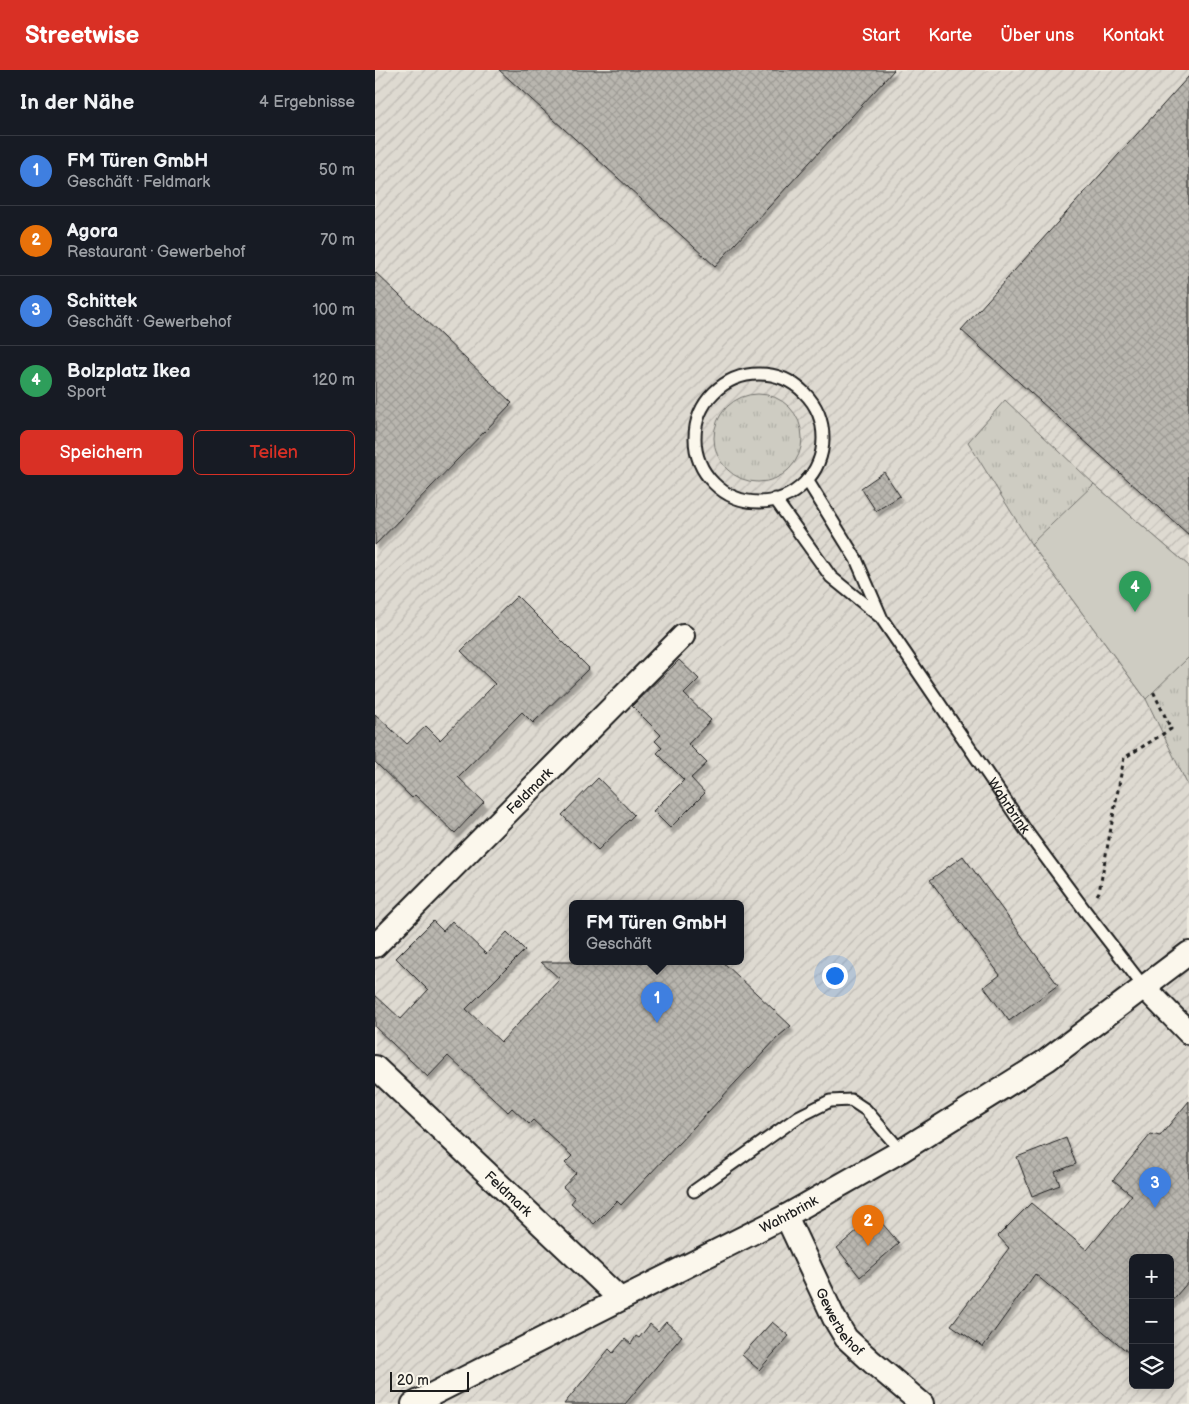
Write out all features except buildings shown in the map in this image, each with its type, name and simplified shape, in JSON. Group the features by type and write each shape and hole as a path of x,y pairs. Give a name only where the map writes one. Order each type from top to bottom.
{"street":[{"name":"Feldmark","path":"375,946 683,636"},
{"name":"Wahrbrink","path":"413,1404 786,1216 901,1151 1047,1060 1189,953"},
{"path":"1144,987 1189,1033"},
{"name":"Feldmark","path":"375,1067 620,1299"},
{"name":"Gewerbehof","path":"786,1216 834,1318 846,1338 922,1404"}],"lane":[{"path":"753,374 769,374 797,386 808,396 816,409 823,438 821,454 807,480 795,490 766,502 736,497 710,480 702,467 695,437 697,421 703,407 712,394 724,384 738,377 753,374"},
{"name":"Wahrbrink","path":"807,480 856,559 882,619 1029,835 1085,912 1144,987"},
{"name":"Wahrbrink","path":"775,499 831,577 882,619"},
{"path":"693,1191 798,1117 830,1101 851,1100 866,1110 901,1151"}],"path":[{"path":"1085,912 1099,892 1124,758 1171,728 1153,691"}],"shaded area":[{"path":"375,70 1189,70 1189,1404 375,1404"}],"green space":[{"path":"758,394 775,397 789,407 799,421 802,438 799,455 789,469 775,479 758,482 741,479 727,469 717,455 714,438 717,421 727,407 741,397"},
{"path":"1005,400 1094,484 1189,566 1189,788 1146,699 1031,544 968,442"},
{"path":"1094,484 1189,566 1189,657 1146,699 1031,544"}],"place":[{"name":"Bolzplatz Ikea","path":"1135,612"},
{"name":"FM Türen GmbH","path":"657,1023"},
{"name":"Schittek","path":"1155,1208"},
{"name":"Agora","path":"868,1246"}]}
